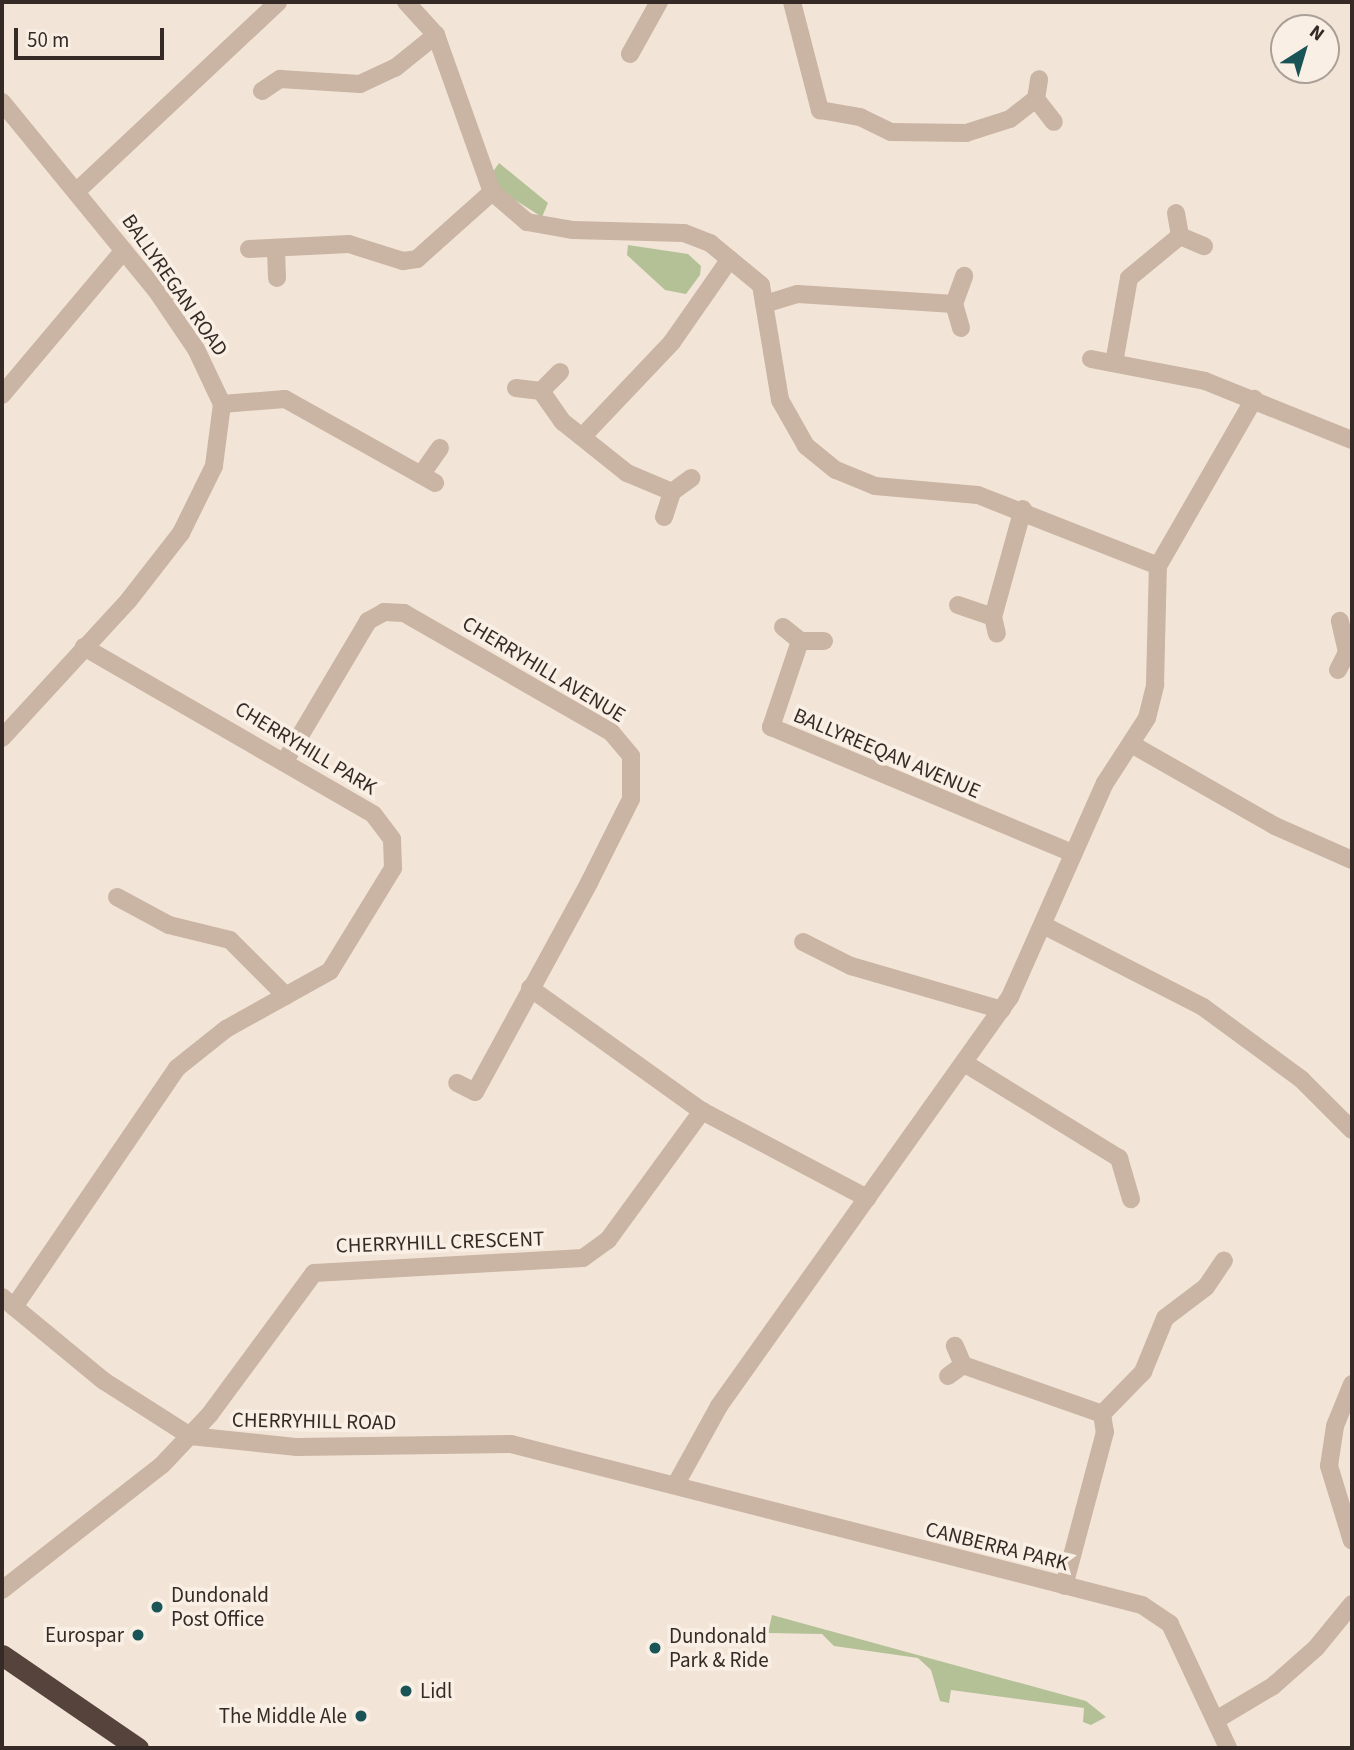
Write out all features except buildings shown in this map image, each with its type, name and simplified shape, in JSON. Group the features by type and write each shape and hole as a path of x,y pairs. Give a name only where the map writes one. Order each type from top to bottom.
{"highway":[{"path":"2,1655 138,1748"}],"street":[{"path":"78,191 278,2"},
{"path":"406,2 436,35 492,192 527,222 573,230 684,233 730,260 761,285 768,303 780,400 806,446 836,470 875,486 978,495 1023,509 1158,566"},
{"path":"630,54 659,2"},
{"path":"792,2 820,110 860,117 891,132 966,133 1010,119 1036,99 1039,79"},
{"path":"262,91 280,79 360,84 395,68 436,35"},
{"path":"280,79 281,60"},
{"path":"1036,99 1054,122"},
{"name":"BALLYREGAN ROAD","path":"2,102 124,250 196,349 222,404"},
{"path":"249,248 349,244 403,261 416,259 492,192"},
{"path":"1176,213 1180,236"},
{"path":"1180,236 1204,246"},
{"path":"1114,363 1129,278 1180,236"},
{"path":"276,249 277,278"},
{"path":"2,395 124,250"},
{"path":"582,436 672,342 730,260"},
{"path":"961,328 954,304 964,276"},
{"path":"768,303 798,294 954,304"},
{"path":"1090,359 1205,381 1352,440"},
{"path":"541,391 560,372"},
{"path":"516,388 541,391 582,436 627,473 672,492"},
{"path":"2,738 85,647 181,533 214,466 222,404 285,399 428,479 440,448"},
{"path":"676,1484 719,1406 966,1064 1002,1010 1043,925 1072,853 1105,783 1133,745 1155,685 1158,566 1254,399"},
{"path":"664,517 672,492 691,478"},
{"path":"958,605 995,625 1023,509"},
{"name":"CHERRYHILL AVENUE","path":"285,761 369,621 384,612 404,613 619,739 635,767 631,799 475,1092 457,1083"},
{"path":"1338,670 1350,653 1340,621"},
{"path":"783,627 800,641 824,641"},
{"name":"BALLYREEQAN AVENUE","path":"800,641 771,727 1072,853"},
{"name":"CHERRYHILL PARK","path":"8,1302 177,1068 226,1029 286,996 339,961 388,881 394,853 385,826 373,814 85,647"},
{"path":"1133,745 1275,826 1352,860"},
{"path":"117,897 169,925 230,940 286,996"},
{"path":"1043,925 1203,1007 1301,1079 1352,1130"},
{"path":"803,942 851,965 1002,1010"},
{"path":"530,988 702,1111 867,1198"},
{"path":"966,1064 1119,1158 1131,1199"},
{"name":"CHERRYHILL CRESCENT","path":"190,1436 314,1273 583,1258 608,1240 702,1111"},
{"path":"1102,1414 1143,1372 1166,1318 1206,1287 1224,1260"},
{"path":"2,1590 190,1436 104,1381 8,1302"},
{"path":"955,1346 963,1365 1102,1414"},
{"path":"948,1376 963,1365"},
{"path":"1352,1384 1335,1426 1329,1466 1336,1507 1352,1541"},
{"path":"1064,1586 1105,1432 1102,1414"},
{"name":"CHERRYHILL ROAD","path":"190,1436 297,1447 511,1444 676,1484"},
{"name":"CANBERRA PARK","path":"676,1484 1064,1586 1159,1614 1178,1638 1228,1748"},
{"path":"1216,1720 1273,1686 1317,1648 1352,1604"}],"green space":[{"path":"499,163 548,203 542,217 501,191 492,173"},
{"path":"628,245 688,254 701,266 700,275 686,294 665,290 627,255"},
{"path":"772,1615 1086,1701 1106,1717 1091,1725 1083,1722 1084,1708 951,1690 949,1703 940,1701 931,1670 918,1658 834,1646 822,1634 768,1633"}],"place":[{"name":"Dundonald Post Office","path":"157,1607"},
{"name":"Eurospar","path":"138,1635"},
{"name":"Dundonald Park & Ride","path":"655,1648"},
{"name":"Lidl","path":"406,1691"},
{"name":"The Middle Ale","path":"361,1716"}]}
